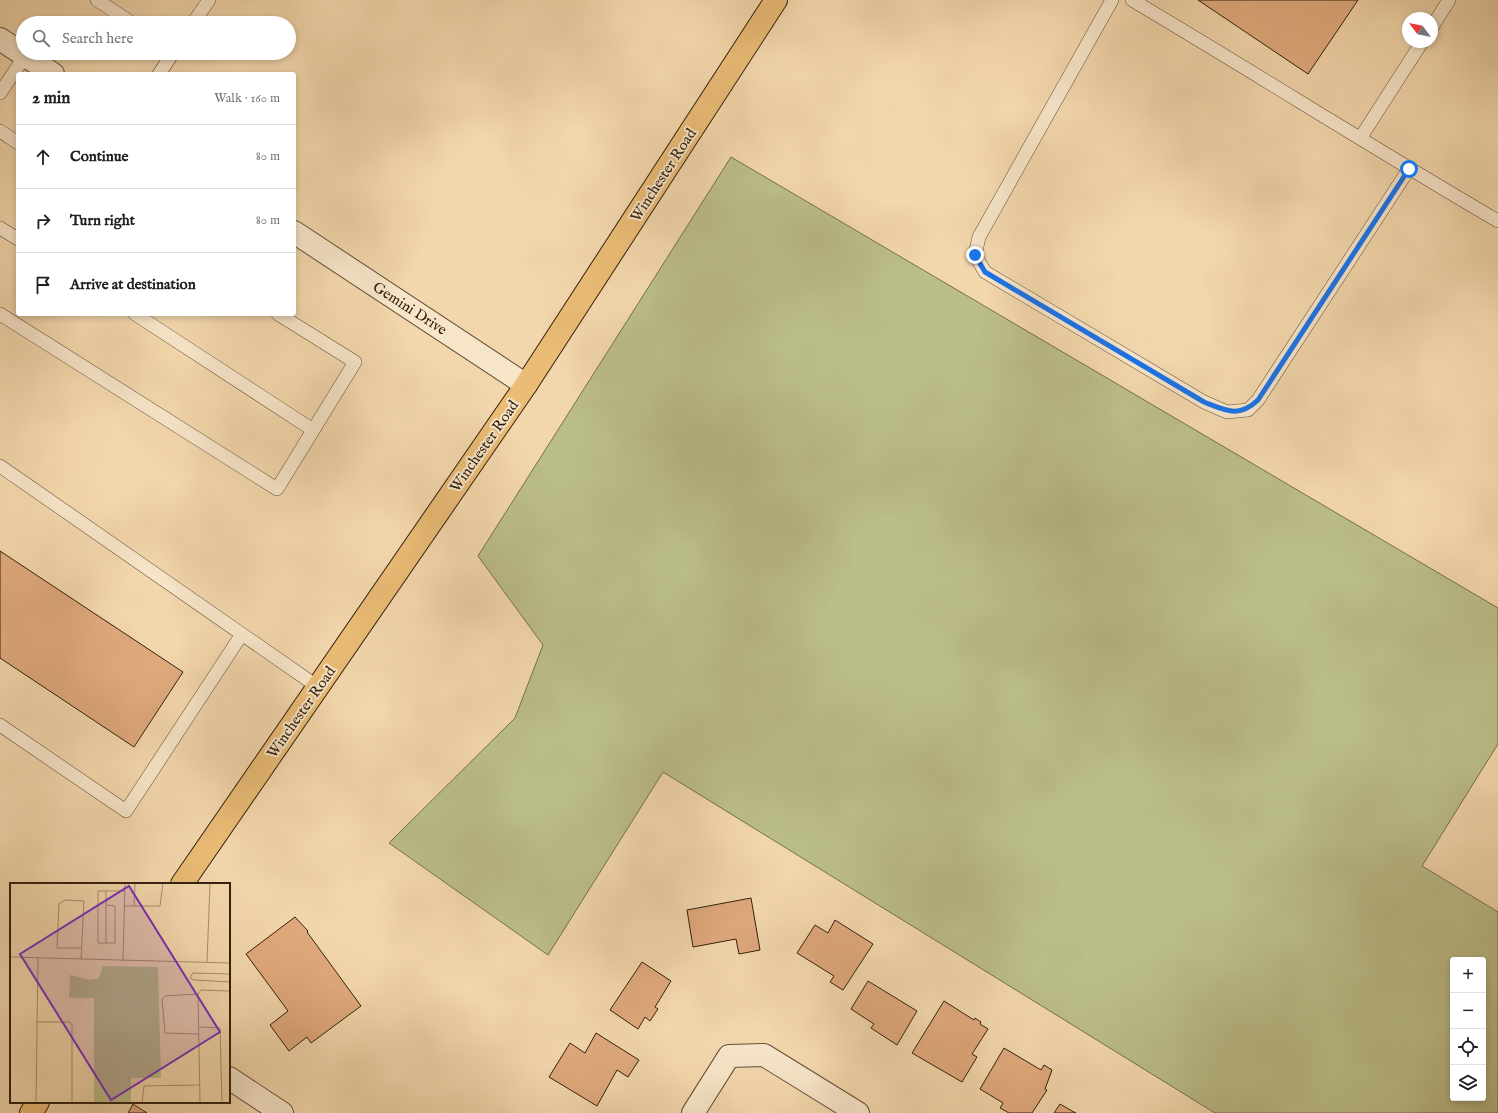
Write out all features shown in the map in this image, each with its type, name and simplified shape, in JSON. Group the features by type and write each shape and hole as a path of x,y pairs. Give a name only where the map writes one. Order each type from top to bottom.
{"main road":[{"name":"Winchester Road","path":"183,883 526,385 776,0"},
{"path":"31,1113 37,1103"}],"street":[{"path":"0,39 16,50"},
{"path":"31,60 50,72"},
{"name":"Gemini Drive","path":"296,233 526,385"},
{"path":"693,1113 729,1056 764,1055 858,1113"},
{"path":"230,1079 282,1113"}],"lane":[{"path":"97,0 121,16"},
{"path":"198,16 209,0"},
{"path":"1112,0 979,237 975,255 985,272 1204,402 1227,412 1248,410 1258,400 1409,169"},
{"path":"1132,0 1361,137 1409,169 1498,221"},
{"path":"1438,17 1449,0"},
{"path":"1361,137 1418,48"},
{"path":"0,94 22,60"},
{"path":"160,72 168,60"},
{"path":"0,131 16,142"},
{"path":"0,228 16,238"},
{"path":"0,314 277,489 355,362 281,316"},
{"path":"138,316 313,430"},
{"path":"0,466 318,687"},
{"path":"0,725 126,811 242,634"}],"green space":[{"path":"731,157 1498,608 1498,744 1422,866 1498,912 1498,1113 1215,1113 663,772 548,955 389,843 515,718 543,645 478,556"}],"building":[{"path":"1198,0 1358,0 1308,74"},
{"path":"0,551 183,672 134,747 0,658"},
{"path":"751,898 760,950 739,954 736,939 693,947 687,910"},
{"path":"295,917 308,931 307,932 361,1006 311,1043 307,1037 289,1051 270,1025 288,1011 246,954"},
{"path":"835,920 873,944 843,990 830,982 834,976 797,953 815,925 828,933"},
{"path":"642,962 671,981 655,1007 658,1009 650,1021 645,1017 638,1029 610,1010"},
{"path":"868,981 917,1011 897,1045 871,1028 874,1024 851,1009"},
{"path":"944,1001 974,1020 975,1018 981,1022 980,1024 988,1029 972,1054 977,1057 962,1082 912,1053"},
{"path":"596,1033 639,1060 628,1077 617,1070 597,1106 549,1077 570,1043 585,1053"},
{"path":"1004,1048 1041,1070 1044,1065 1052,1070 1045,1089 1047,1090 1032,1113 1009,1113 1000,1108 1003,1103 980,1089"},
{"path":"133,1104 147,1113 128,1113"},
{"path":"1060,1104 1072,1111 1076,1113 1054,1113"}],"route":[{"path":"975,255 985,272 1204,402 1227,412 1248,410 1258,400 1409,169"}]}
